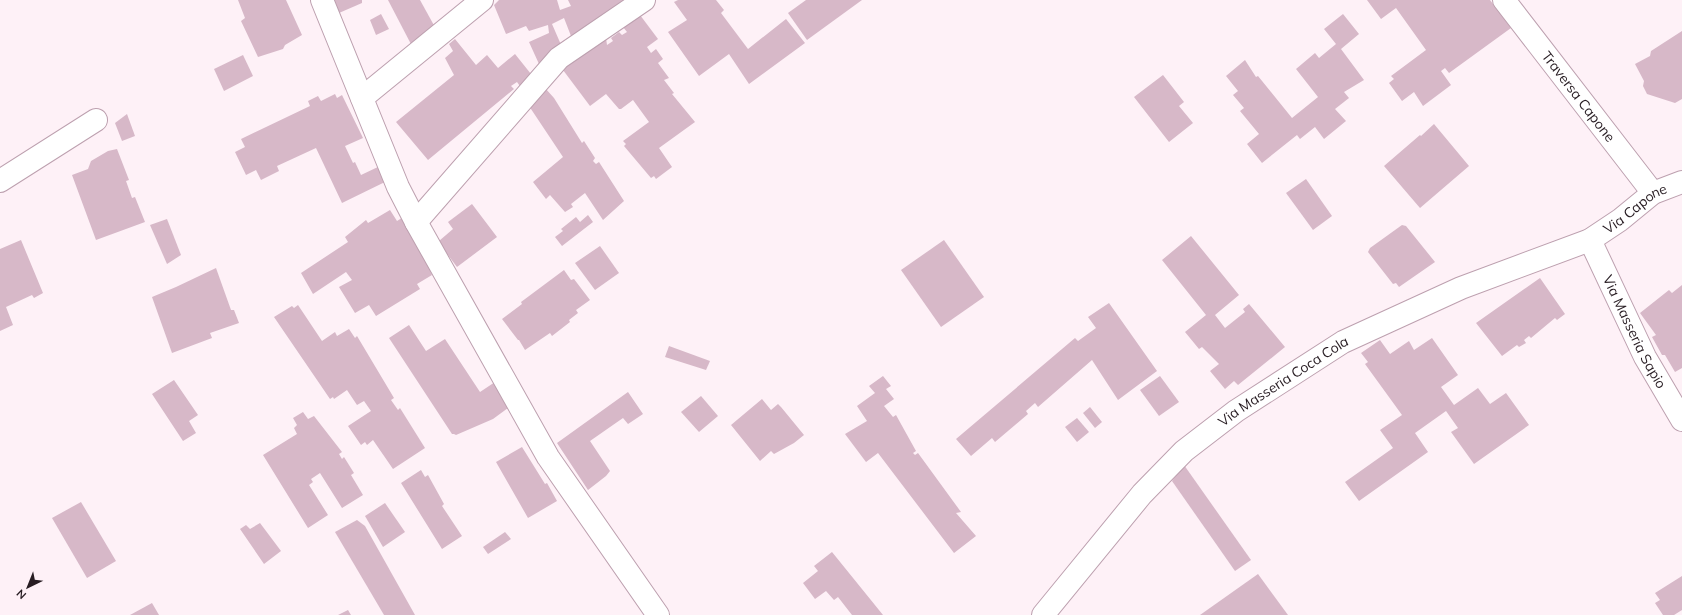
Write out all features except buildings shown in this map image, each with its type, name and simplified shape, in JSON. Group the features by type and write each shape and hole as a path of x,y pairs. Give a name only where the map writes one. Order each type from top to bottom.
{"street":[{"path":"322,0 398,187 416,222 548,457 658,615"},
{"path":"362,98 482,0"},
{"path":"416,222 559,58 644,0"},
{"name":"Traversa Capone","path":"1504,0 1652,192"},
{"path":"0,181 96,120"},
{"name":"Via Capone","path":"1590,240 1620,220 1652,192 1682,182"},
{"name":"Via Masseria Sapio","path":"1590,240 1645,357 1682,420"},
{"name":"Via Masseria Coca Cola","path":"1044,615 1142,494 1184,451 1236,411 1343,342 1461,288 1590,240"}]}
